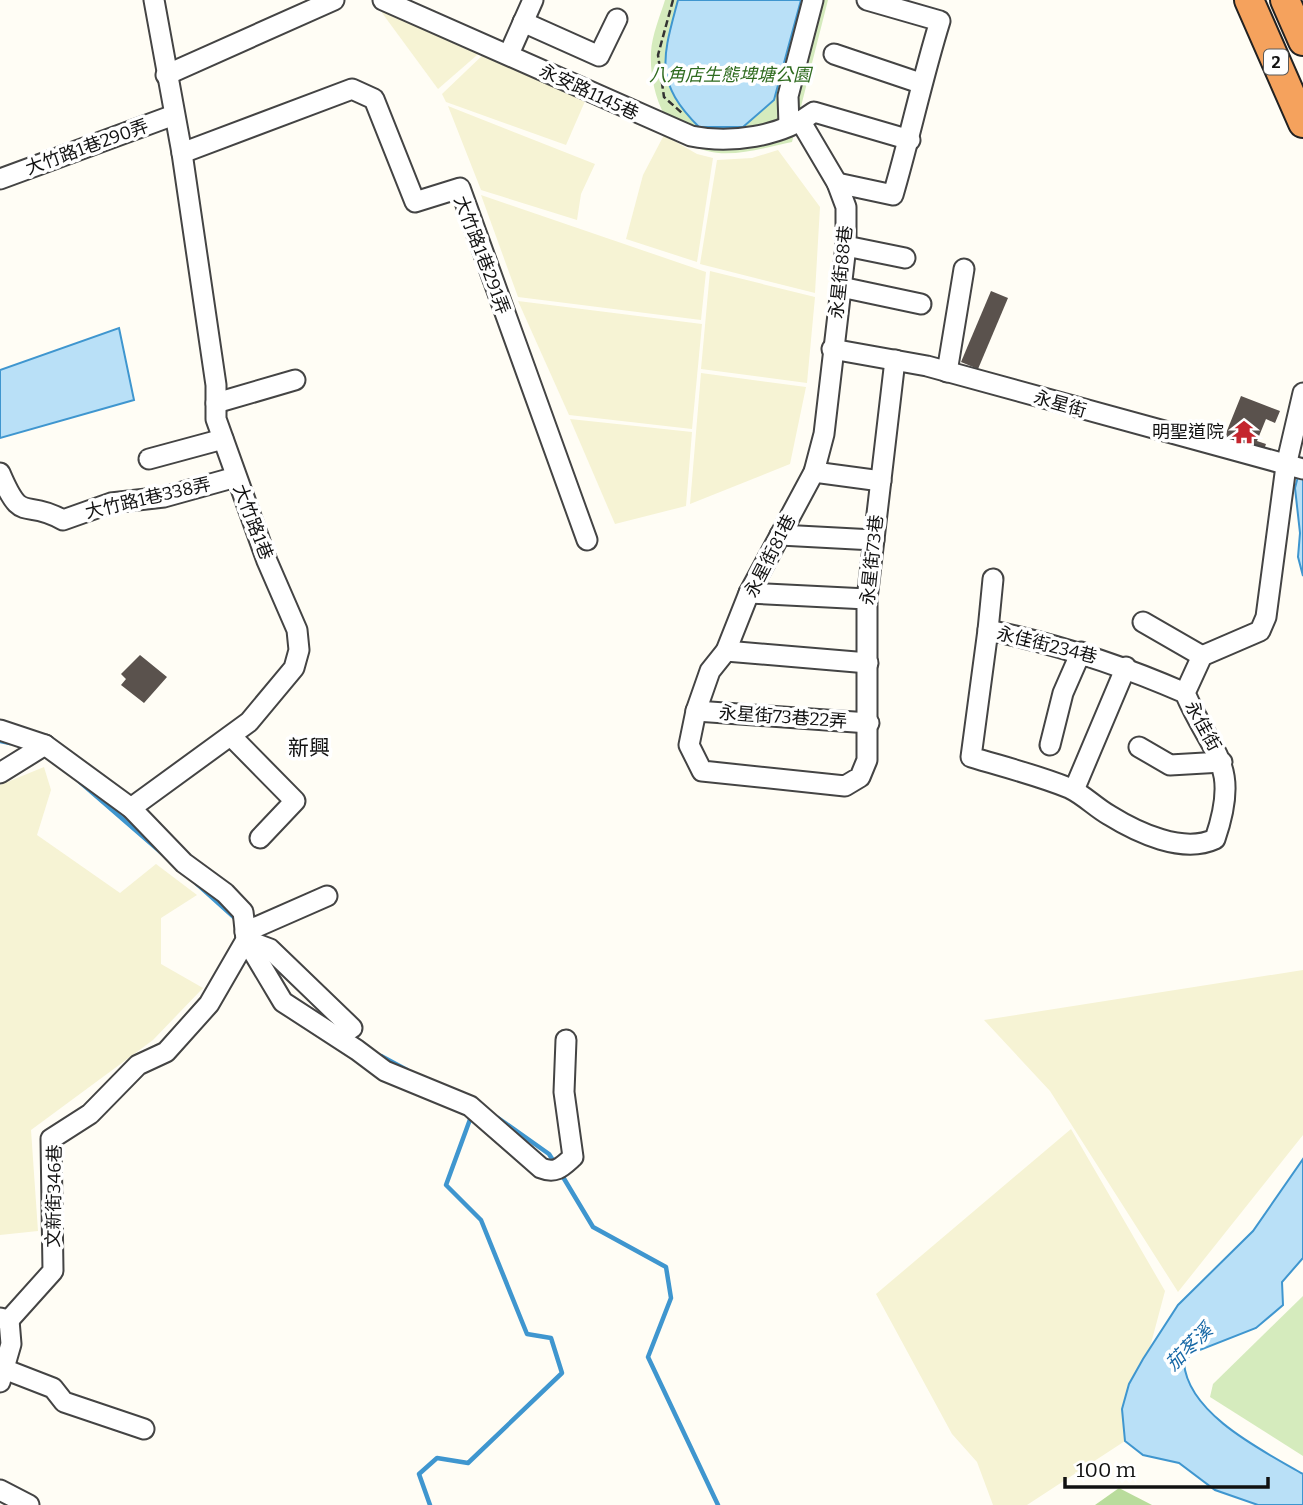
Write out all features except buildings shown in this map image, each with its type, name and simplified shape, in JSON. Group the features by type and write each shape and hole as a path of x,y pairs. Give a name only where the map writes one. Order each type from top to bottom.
{"highway":[{"name":"2","path":"1249,0 1303,123"},
{"name":"2","path":"1285,0 1303,41"}],"street":[{"name":"大竹路1巷","path":"131,807 249,722 294,668 299,650 297,630 236,477 216,419 182,152 153,0"},
{"path":"166,75 334,0"},
{"name":"永安路1145巷","path":"383,0 691,136 727,140 795,123 814,112 909,140"},
{"path":"509,54 533,0"},
{"path":"795,123 788,96 813,0"},
{"path":"837,183 893,195 909,140 920,83 940,21 867,0"},
{"path":"523,22 599,56 617,19"},
{"path":"834,54 920,83"},
{"name":"大竹路1巷291弄","path":"182,152 352,89 373,99 415,202 460,188 587,540"},
{"name":"大竹路1巷290弄","path":"0,180 174,115"},
{"name":"永星街88巷","path":"795,123 837,183 846,206 846,246 832,349"},
{"path":"846,246 905,258"},
{"path":"947,372 964,269"},
{"path":"841,287 921,304"},
{"name":"永星街","path":"832,349 947,372 1294,467"},
{"name":"永星街81巷","path":"832,349 824,434 814,472 749,593 726,651 710,671 696,710 689,745 702,771 845,786 860,777 867,760"},
{"name":"永星街73巷","path":"867,760 867,599 895,360"},
{"path":"216,403 295,380"},
{"path":"1143,622 1202,656 1260,631 1266,617 1294,467 1303,393"},
{"path":"149,458 223,439"},
{"path":"814,472 881,481"},
{"name":"大竹路1巷338弄","path":"0,473 12,502 21,508 50,512 63,520 111,503 164,498 236,477"},
{"path":"780,535 874,540"},
{"path":"988,630 993,579"},
{"path":"749,593 867,599"},
{"name":"永佳街234巷","path":"971,757 988,630 1081,652 1126,667 1185,694"},
{"path":"726,651 868,663"},
{"path":"1050,745 1063,693 1081,652"},
{"name":"永佳街","path":"971,757 1043,777 1074,790 1111,816 1158,837 1182,845 1201,846 1215,839 1220,824 1225,781 1222,762 1185,694 1202,656"},
{"path":"1074,790 1126,667"},
{"name":"永星街73巷22弄","path":"696,710 869,723"},
{"path":"0,730 45,744 131,807 184,863 225,893 243,912 249,934 287,1005 385,1071 474,1110 541,1168 557,1169 573,1157 564,1092 566,1040"},
{"path":"231,736 295,802 260,838"},
{"path":"0,773 45,744"},
{"path":"1139,747 1170,765 1222,762"},
{"path":"249,934 327,895"},
{"path":"249,934 270,949 352,1028"},
{"name":"文新街346巷","path":"4,1319 53,1271 51,1139 90,1114 138,1065 166,1052 209,1004 249,934"},
{"path":"4,1319 11,1343 2,1376 53,1388 64,1402 144,1429"},
{"path":"0,1490 29,1505"}],"path":[{"path":"673,0 658,55 664,97 685,115"}],"shaded area":[{"path":"377,6 484,49 438,89"},
{"path":"488,50 586,99 566,145 446,102 442,94"},
{"path":"448,106 595,164 581,194 577,220 481,190"},
{"path":"664,135 697,154 713,158 697,262 626,239 643,175"},
{"path":"778,150 820,207 815,293 700,264 717,160 752,158"},
{"path":"481,195 706,272 701,320 518,297"},
{"path":"710,271 815,297 807,383 701,369"},
{"path":"518,301 702,324 692,429 569,415"},
{"path":"701,373 806,387 790,464 690,504"},
{"path":"570,419 692,432 686,506 615,524"},
{"path":"44,767 51,790 37,835 120,893 156,864 197,895 161,918 161,964 203,988 153,1040 31,1130 38,1231 0,1235 0,785"},
{"path":"1303,970 1303,1135 1178,1292 1050,1091 984,1020"},
{"path":"1071,1129 1165,1291 1125,1441 1027,1505 993,1505 977,1462 952,1434 876,1294"}],"green space":[{"name":"八角店生態埤塘公園","path":"665,0 828,0 792,142 750,151 717,153 693,145 671,125 657,98 651,67 653,39"},
{"path":"1303,1296 1303,1456 1210,1397 1213,1384"},
{"path":"1119,1488 1152,1505 1095,1505"}],"water":[{"name":"八角店生態埤塘公園","path":"678,0 801,0 774,100 743,127 699,127 674,96 668,82 666,53"},
{"path":"119,328 134,400 0,438 0,370"},
{"path":"1303,457 1303,576 1298,557 1300,533 1295,488"},
{"name":"茄苳溪","path":"1303,1159 1303,1258 1282,1282 1283,1305 1256,1328 1192,1353 1184,1363 1189,1381 1199,1399 1213,1414 1249,1442 1303,1474 1303,1505 1258,1505 1215,1490 1179,1463 1143,1455 1125,1441 1122,1409 1129,1384 1178,1305 1253,1231"}],"waterway":[{"path":"0,741 10,743"},
{"path":"80,782 163,854"},
{"path":"196,883 236,919"},
{"path":"381,1056 407,1070"},
{"path":"430,1505 419,1474 437,1458 468,1463 562,1373 551,1338 527,1334 481,1220 446,1185 472,1114"},
{"path":"498,1118 549,1154 556,1165"},
{"path":"560,1172 593,1227 666,1267 671,1298 648,1357 718,1505"}],"place":[{"name":"明聖道院","path":"1244,432"}],"district":[{"name":"新興","path":"309,748"}]}
